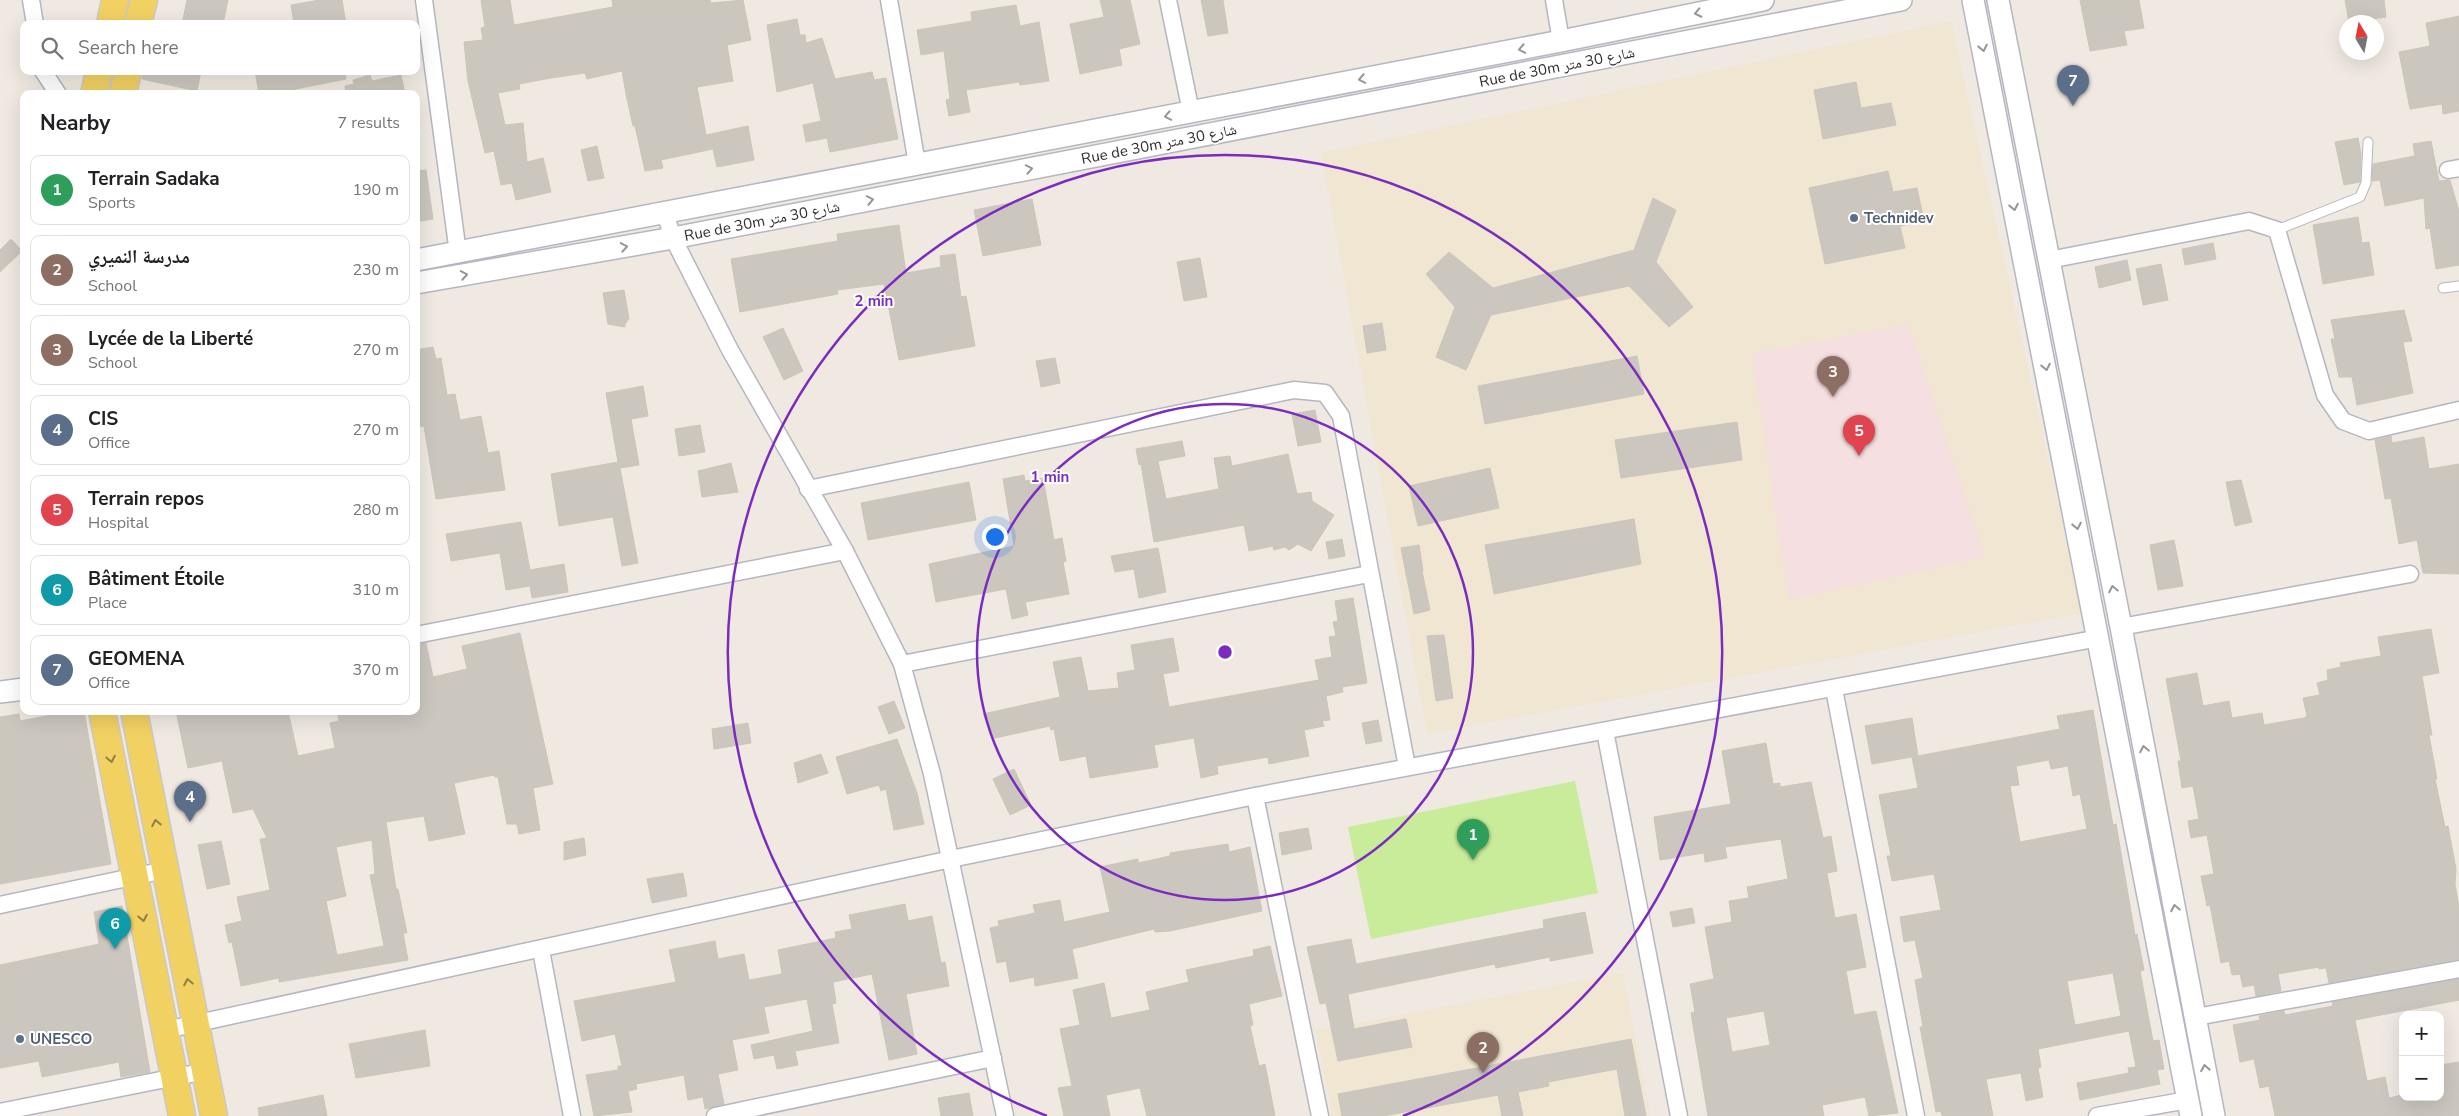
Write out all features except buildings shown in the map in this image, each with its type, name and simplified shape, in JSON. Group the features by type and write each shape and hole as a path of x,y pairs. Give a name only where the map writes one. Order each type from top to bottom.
{"main road":[{"path":"111,20 115,0"},
{"path":"139,20 144,0"},
{"path":"95,90 98,75"},
{"path":"124,90 127,75"},
{"path":"103,715 182,1116"},
{"path":"135,715 214,1116"}],"street":[{"path":"31,0 34,20"},
{"path":"424,0 458,253"},
{"path":"889,0 917,164"},
{"path":"1168,0 1191,112"},
{"path":"1554,0 1561,41"},
{"name":"Rue de 30m شارع 30 متر","path":"420,259 1561,41 1763,0"},
{"name":"Rue de 30m شارع 30 متر","path":"420,282 672,238 1901,0"},
{"path":"1973,0 2099,638 2189,1108 2097,1116"},
{"path":"1998,0 2121,627 2214,1116"},
{"path":"46,75 55,90"},
{"path":"665,213 672,238 730,350 845,551 902,664 932,774 1005,1116"},
{"path":"2048,260 2249,222 2277,230 2325,395 2343,421 2368,431 2459,410"},
{"path":"808,489 1294,390 1325,393 1341,416 1369,574 1407,767"},
{"path":"420,634 845,551"},
{"path":"902,664 1369,574"},
{"path":"2121,627 2410,574"},
{"path":"166,1030 541,950 951,859 1255,796 2099,638"},
{"path":"1834,688 1916,1116"},
{"path":"0,692 20,690"},
{"path":"1605,731 1679,1116"},
{"path":"1255,796 1320,1116"},
{"path":"0,905 165,870"},
{"path":"541,950 572,1116"},
{"path":"2196,1017 2459,968"},
{"path":"715,1116 993,1058"},
{"path":"0,1112 206,1071"}],"lane":[{"path":"2277,230 2360,197 2366,183 2368,142"},
{"path":"2443,288 2459,286"}],"shaded area":[{"path":"1951,21 2082,613 1427,734 1321,153"},
{"path":"1908,324 1985,557 1789,600 1752,354"},
{"path":"1623,973 1650,1116 1332,1116 1316,1031"}],"green space":[{"path":"1575,781 1598,893 1371,939 1348,827"}],"place":[{"name":"GEOMENA","path":"2073,106"},
{"name":"Technidev","path":"1854,218"},
{"name":"Lycée de la Liberté","path":"1833,397"},
{"name":"Terrain repos","path":"1859,456"},
{"name":"CIS","path":"190,822"},
{"name":"Terrain Sadaka","path":"1473,860"},
{"name":"Bâtiment Étoile","path":"115,949"},
{"name":"UNESCO","path":"20,1039"},
{"name":"مدرسة النميري","path":"1483,1073"}]}
